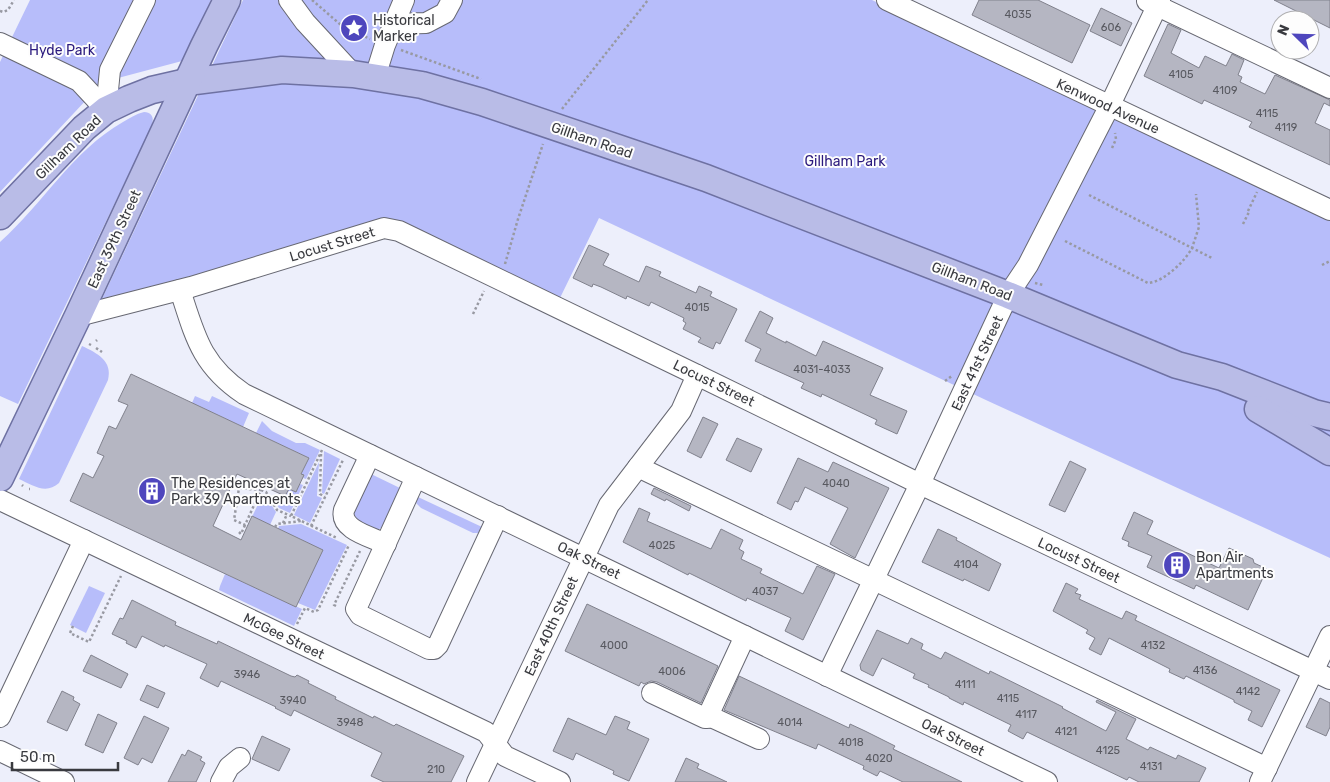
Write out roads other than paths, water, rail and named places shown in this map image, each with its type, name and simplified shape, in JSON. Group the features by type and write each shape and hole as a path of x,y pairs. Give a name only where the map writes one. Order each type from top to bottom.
{"main road":[{"name":"East 39th Street","path":"15,483 78,316 227,0"},
{"name":"Gillham Road","path":"6,207 84,128 106,110 152,90 187,82 282,70 364,76 422,85 482,102 706,178 1008,296 1177,365 1222,377 1326,421"},
{"name":"Gillham Road","path":"1177,365 1258,409 1326,421"},
{"path":"1258,409 1330,452"}],"street":[{"path":"106,110 110,70 145,0"},
{"path":"289,0 305,22 364,76 385,45 404,0"},
{"path":"394,24 426,23 445,13 452,0"},
{"name":"Kenwood Avenue","path":"888,0 1109,107 1330,210"},
{"path":"1154,2 1330,88"},
{"name":"East 41st Street","path":"827,676 1008,296 1028,265 1109,107 1154,2"},
{"path":"0,42 79,81 106,110"},
{"name":"Locust Street","path":"78,316 180,290 384,228 399,231 920,484 1322,675"},
{"name":"Oak Street","path":"180,290 193,333 200,348 208,361 224,379 244,394 1047,782"},
{"name":"East 40th Street","path":"477,782 609,505 681,411 697,375"},
{"path":"370,455 344,510 343,517 349,527 386,544"},
{"path":"638,467 874,580 1264,775 1322,675 1330,636"},
{"path":"416,477 356,609 360,615 432,650 438,645 498,516"},
{"name":"McGee Street","path":"0,500 486,732 505,756 560,782"},
{"path":"0,717 84,540"},
{"path":"709,716 745,636"},
{"path":"652,693 705,718 709,716 759,740"},
{"path":"0,751 64,782"},
{"path":"222,782 229,767 240,758"}],"place":[{"name":"Historical Marker","path":"354,28"},
{"name":"The Residences at Park 39 Apartments","path":"152,491"},
{"name":"Bon Air Apartments","path":"1177,565"}],"park label":[{"name":"Hyde Park","path":"62,50"},
{"name":"Gillham Park","path":"845,161"}]}
